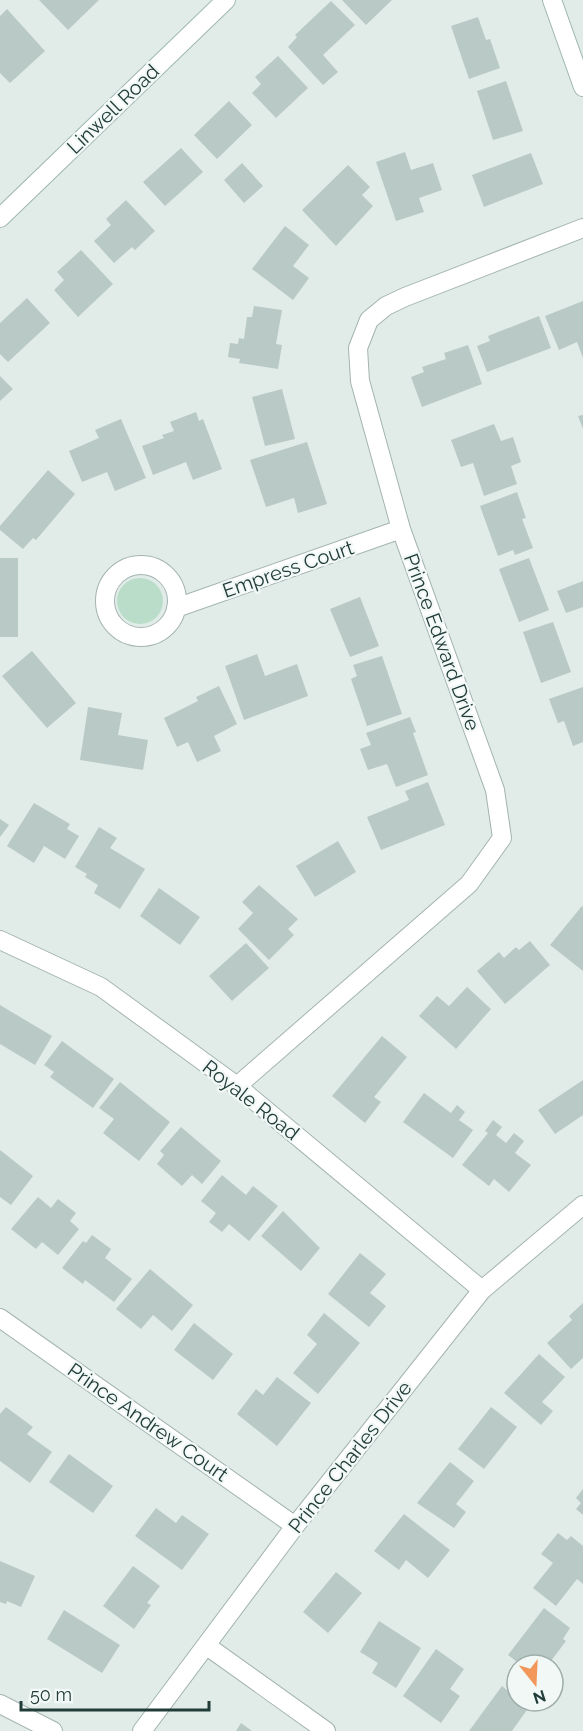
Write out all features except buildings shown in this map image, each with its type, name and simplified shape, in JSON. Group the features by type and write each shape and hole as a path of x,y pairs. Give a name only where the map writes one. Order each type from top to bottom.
{"street":[{"name":"Linwell Road","path":"0,218 226,0"},
{"path":"552,0 583,87"},
{"name":"Prince Edward Drive","path":"237,1086 469,884 502,838 495,790 401,529 360,381 358,348 369,320 386,306 405,297 583,228"},
{"name":"Empress Court","path":"176,608 401,529"},
{"path":"144,565 166,575 177,596 176,608 164,628 154,634 131,636 120,631 106,612 106,589 121,570 144,565"},
{"name":"Royale Road","path":"0,940 101,987 237,1086 482,1290"},
{"name":"Prince Charles Drive","path":"142,1731 295,1526 482,1290 583,1205"},
{"name":"Prince Andrew Court","path":"0,1318 295,1526"},
{"path":"207,1646 326,1731"},
{"path":"0,1704 53,1731"}],"green space":[{"path":"140,578 156,585 163,601 156,617 140,624 124,617 117,601 124,585"}]}
